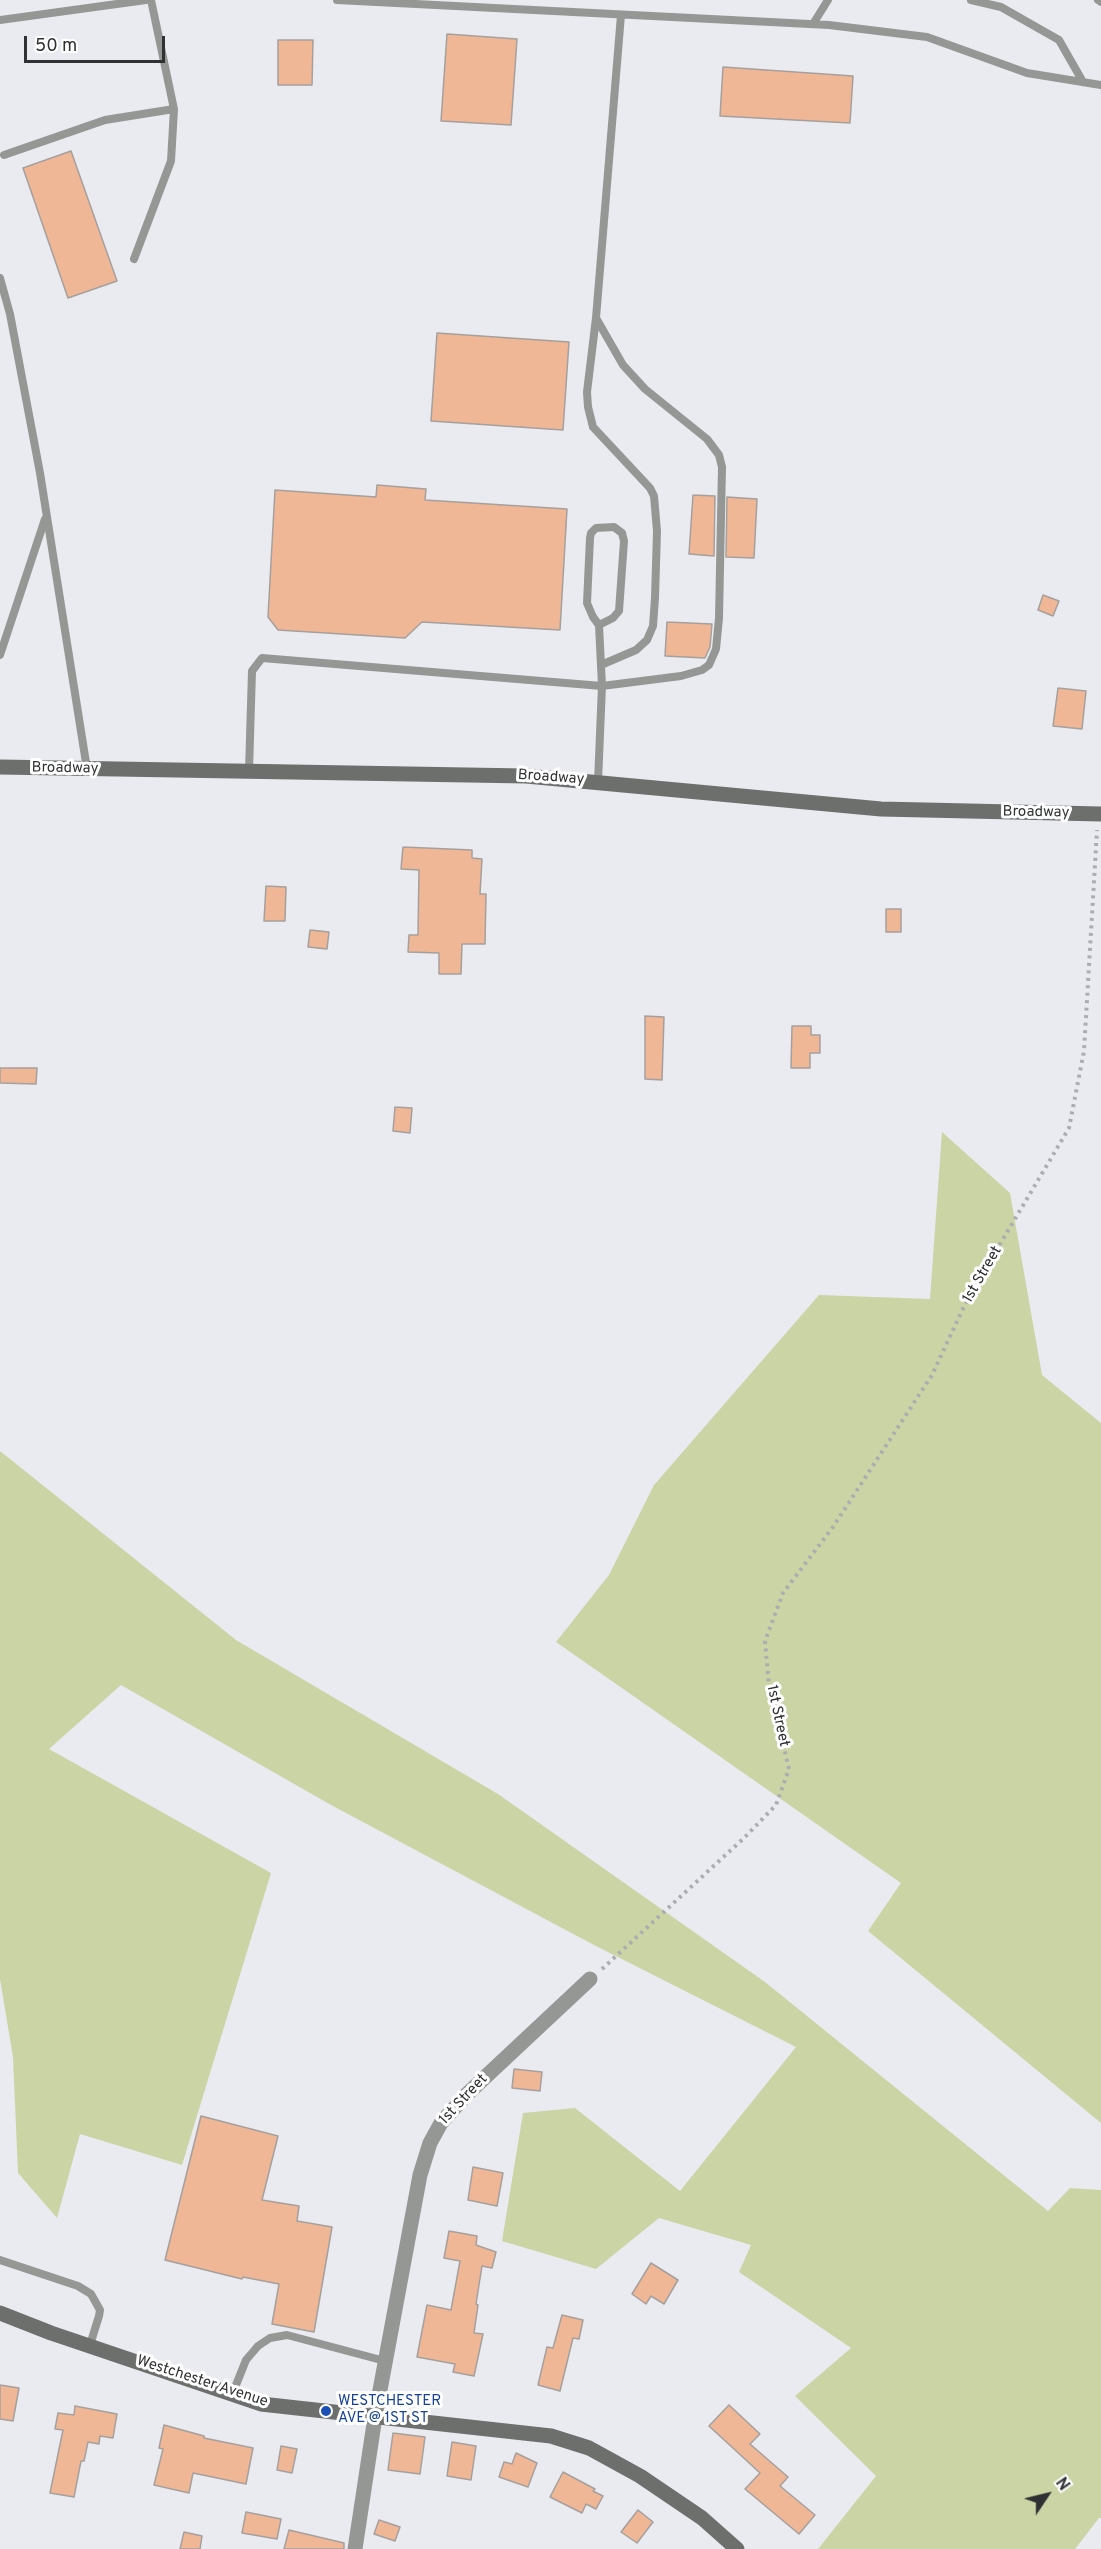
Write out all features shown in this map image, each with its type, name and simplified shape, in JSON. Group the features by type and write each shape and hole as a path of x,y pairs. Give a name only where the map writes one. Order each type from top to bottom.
{"street":[{"name":"Broadway","path":"0,767 453,773 598,782 881,809 1099,814"},
{"name":"1st Street","path":"356,2549 375,2417 420,2175 430,2143 441,2122 465,2096 590,1979"},
{"name":"Westchester Avenue","path":"0,2313 261,2404 512,2430 551,2436 589,2448 640,2476 702,2518 737,2549"}],"lane":[{"path":"0,21 146,0"},
{"path":"134,259 171,161 174,109 151,0"},
{"path":"337,0 813,24 927,37 1027,73 1101,85"},
{"path":"813,24 828,0"},
{"path":"971,0 1001,7 1059,40 1083,82"},
{"path":"601,665 636,650 652,634 657,531 656,504 650,488 601,436 589,419 587,392 596,318 621,15"},
{"path":"3,155 105,120 174,109"},
{"path":"0,278 12,326 46,515 87,769"},
{"path":"249,771 252,671 262,658 602,686 681,676 702,670 713,658 719,618 722,467 719,455 707,439 654,396 623,365 596,318"},
{"path":"0,655 46,515"},
{"path":"598,782 602,686 599,625 587,603 590,538 591,532 597,528 614,527 620,530 624,542 619,610 614,618 599,625"},
{"path":"0,2260 78,2286 91,2294 100,2310 90,2345"},
{"path":"232,2395 246,2360 258,2346 270,2338 287,2335 386,2361"}],"path":[{"name":"1st Street","path":"590,1979 744,1838 776,1805 789,1769 769,1686 765,1641 783,1593 833,1527 932,1375 968,1298 1069,1128 1084,1052 1099,814"}],"green space":[{"path":"942,1132 1010,1193 1042,1375 1101,1423 1101,2123 868,1931 901,1883 556,1642 609,1575 654,1485 819,1295 930,1299"},
{"path":"0,1451 236,1640 498,1794 765,1982 1048,2211 1070,2188 1101,2190 1101,2518 1075,2549 818,2549 876,2476 795,2396 851,2348 739,2272 751,2245 659,2218 596,2269 502,2241 523,2113 575,2108 680,2191 796,2047 594,1945 331,1805 121,1685 49,1749 271,1873 182,2165 80,2134 57,2218 18,2173 13,2057 0,1979"}],"building":[{"path":"447,34 517,39 511,125 441,121"},
{"path":"278,40 313,40 312,85 278,85"},
{"path":"723,67 853,76 850,123 720,116"},
{"path":"71,151 117,281 68,298 23,168"},
{"path":"437,333 569,342 563,430 431,421"},
{"path":"377,485 426,489 425,500 567,509 560,630 422,622 405,638 278,630 268,617 275,490 376,497"},
{"path":"693,495 715,496 714,556 689,554"},
{"path":"727,497 757,499 754,558 726,557"},
{"path":"1043,595 1059,601 1053,616 1038,610"},
{"path":"667,622 712,624 710,647 705,658 665,656"},
{"path":"1058,688 1086,691 1082,729 1053,726"},
{"path":"403,847 472,850 472,858 482,859 480,894 486,894 485,944 462,944 461,974 439,974 439,953 408,952 409,935 418,935 419,870 401,869"},
{"path":"266,886 286,887 285,921 264,921"},
{"path":"886,909 901,909 901,932 886,932"},
{"path":"310,930 329,932 327,949 308,947"},
{"path":"645,1016 664,1017 662,1080 645,1079"},
{"path":"792,1026 811,1026 811,1035 820,1035 820,1053 810,1053 810,1068 791,1068"},
{"path":"0,1068 37,1068 36,1084 0,1083"},
{"path":"395,1107 412,1108 410,1133 393,1131"},
{"path":"514,2069 542,2072 540,2091 512,2088"},
{"path":"201,2116 278,2136 262,2200 299,2206 297,2221 332,2227 314,2332 272,2324 279,2284 243,2277 242,2279 165,2260"},
{"path":"473,2167 503,2173 497,2206 468,2200"},
{"path":"449,2231 477,2236 476,2245 496,2252 492,2268 482,2266 474,2333 483,2334 474,2376 453,2372 455,2364 417,2357 427,2305 451,2310 460,2261 444,2258"},
{"path":"651,2263 678,2280 664,2304 651,2296 646,2304 632,2294"},
{"path":"562,2315 583,2320 579,2339 573,2338 560,2391 538,2385 547,2347 553,2348"},
{"path":"0,2385 19,2388 13,2421 0,2419"},
{"path":"729,2405 760,2434 750,2444 788,2477 780,2486 815,2515 799,2534 745,2489 760,2473 709,2426"},
{"path":"75,2406 117,2414 113,2438 100,2436 99,2444 88,2442 84,2461 81,2461 74,2497 50,2493 63,2430 55,2429 58,2413 74,2415"},
{"path":"164,2425 204,2436 204,2438 253,2448 246,2484 193,2473 189,2493 154,2485 163,2449 159,2448"},
{"path":"393,2433 425,2437 420,2474 388,2470"},
{"path":"452,2442 476,2446 471,2480 447,2476"},
{"path":"281,2446 297,2449 292,2473 277,2470"},
{"path":"516,2453 537,2463 528,2487 499,2477 504,2462 512,2464"},
{"path":"563,2472 595,2489 593,2491 603,2496 596,2509 586,2504 582,2513 550,2497"},
{"path":"638,2510 653,2522 637,2543 621,2532"},
{"path":"246,2512 281,2519 277,2539 242,2533"},
{"path":"379,2520 400,2527 395,2541 374,2534"},
{"path":"289,2530 344,2543 344,2549 284,2549"},
{"path":"184,2532 202,2536 200,2549 180,2549"}],"place":[{"name":"WESTCHESTER AVE @ 1ST ST","path":"326,2411"}]}
